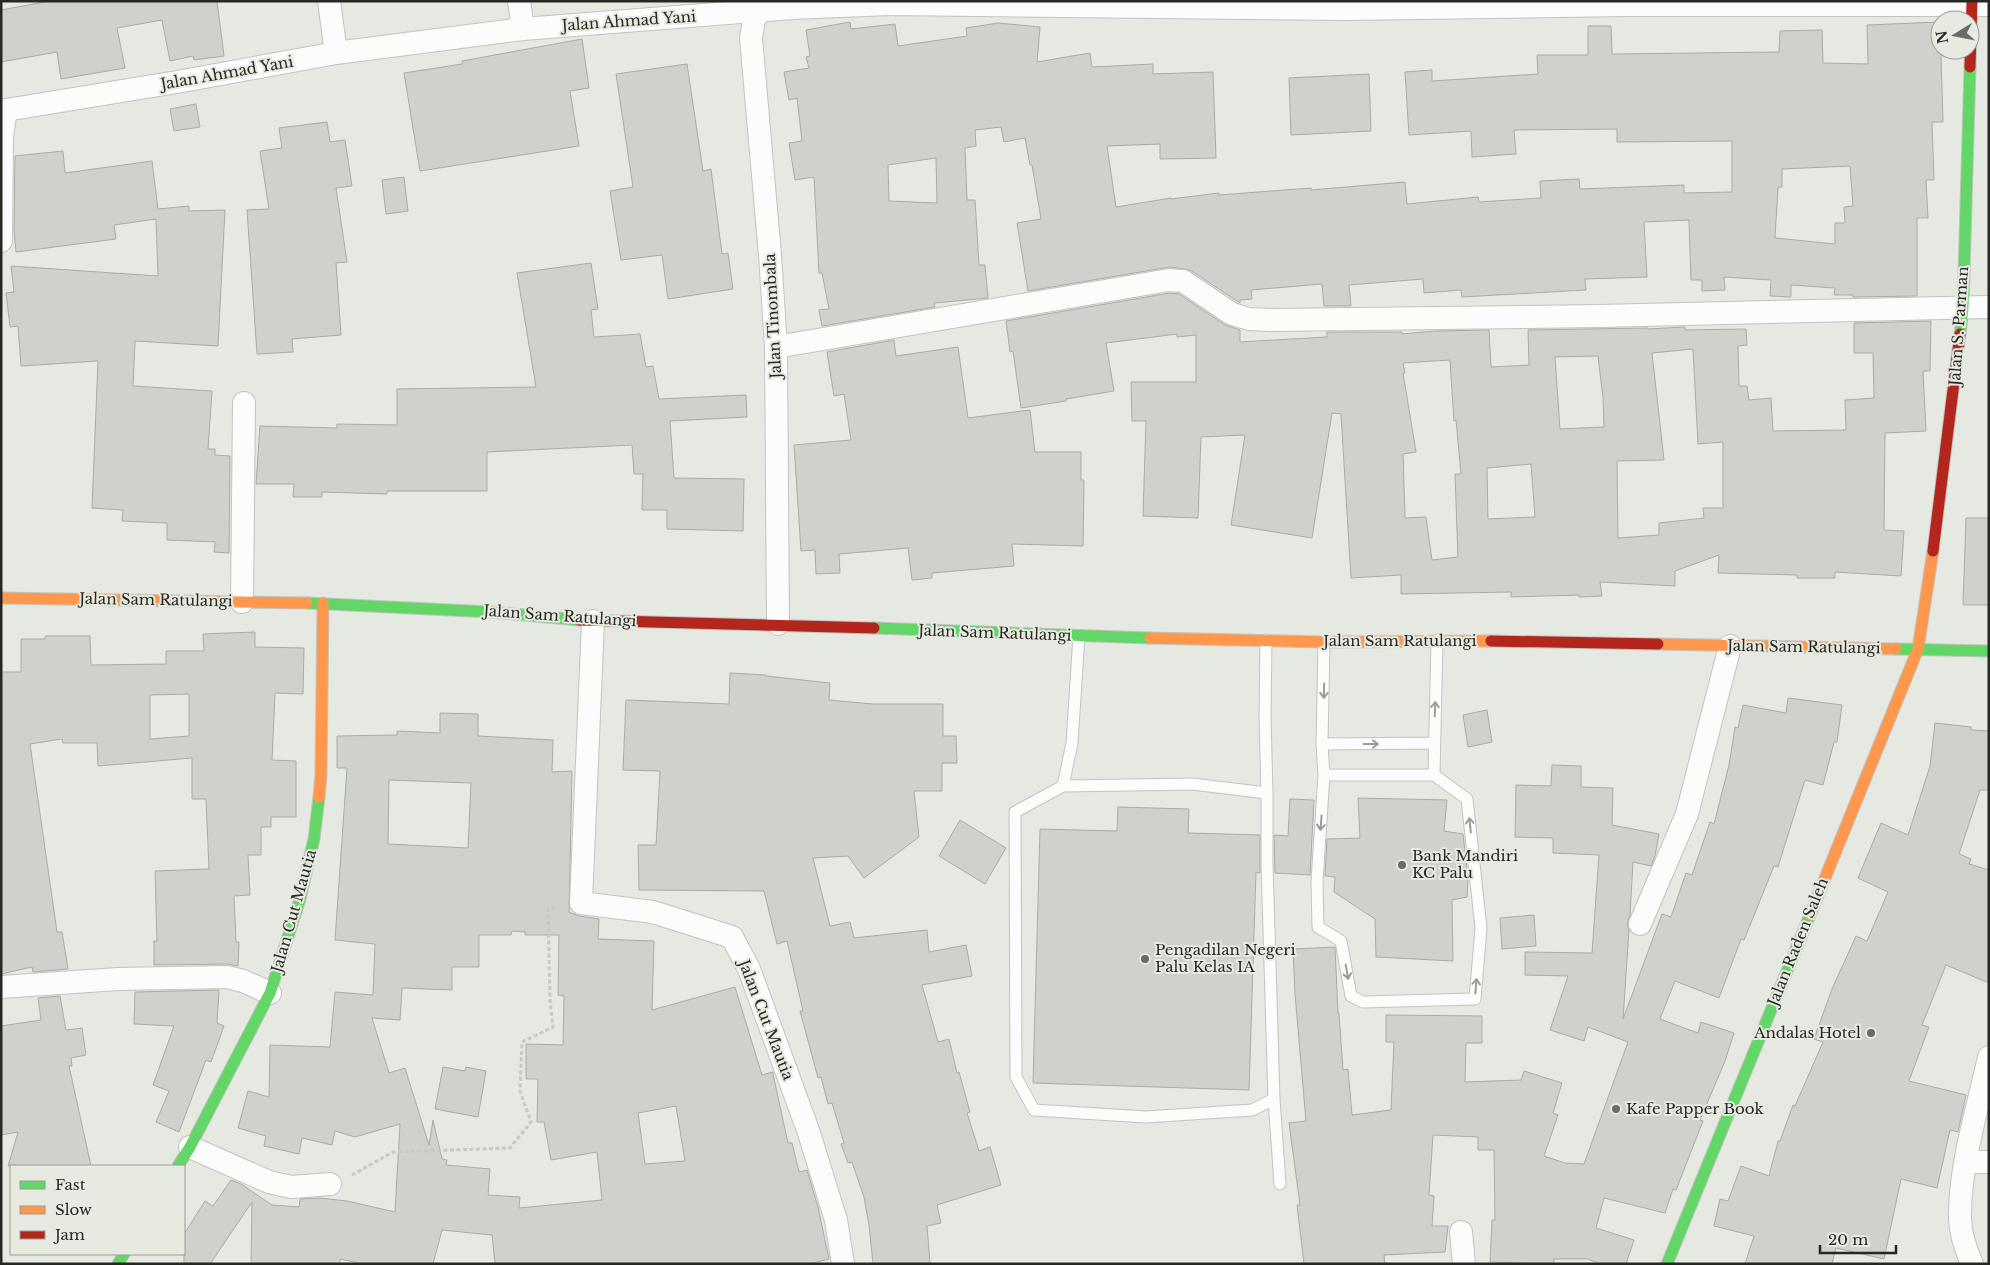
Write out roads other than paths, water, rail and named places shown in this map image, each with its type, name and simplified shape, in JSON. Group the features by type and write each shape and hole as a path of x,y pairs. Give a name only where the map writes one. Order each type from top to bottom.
{"main road":[{"name":"Jalan S. Parman","path":"1918,649 1938,516 1962,308 1978,4"},
{"name":"Jalan Sam Ratulangi","path":"1,598 323,603 491,612 593,622 778,624 1079,636 1324,642 1437,640 1989,650"},
{"name":"Jalan Cut Mautia","path":"179,1165 190,1147 270,993 300,899 314,839 321,775 323,603"},
{"name":"Jalan Raden Saleh","path":"1668,1264 1918,649"}],"street":[{"path":"329,1 336,53"},
{"path":"519,1 524,29"},
{"name":"Jalan Ahmad Yani","path":"1,241 4,107 177,82 336,53 524,29 760,11 791,5 1092,3 1346,5 1628,3 1978,4"},
{"name":"Jalan Tinombala","path":"760,11 754,20 751,38 776,347 778,624"},
{"path":"776,347 1169,280 1183,281 1232,314 1249,320 1599,316 1989,307"},
{"path":"242,602 244,403"},
{"name":"Jalan Cut Mautia","path":"593,622 581,903 653,912 732,937 749,969 809,1133 836,1220 843,1264"},
{"path":"1640,924 1687,814 1730,646"},
{"path":"1,986 118,979 227,977 243,981 270,993"},
{"path":"1972,1264 1964,1245 1960,1213 1966,1162 1989,1057"},
{"path":"190,1147 269,1182 291,1187 330,1184"},
{"path":"1966,1162 1989,1162"},
{"path":"1461,1232 1464,1264"}],"lane":[{"path":"1063,786 1072,743 1079,636"},
{"path":"1266,640 1264,718 1267,863 1274,1099 1280,1184"},
{"path":"1434,775 1437,640"},
{"path":"1324,642 1322,744 1324,775 1317,881 1318,927 1341,941 1351,996 1363,1002 1475,998 1481,928 1467,799 1434,775 1324,775"},
{"path":"1322,744 1434,743"},
{"path":"1267,793 1192,784 1063,786 1015,812 1016,1077 1034,1110 1146,1116 1252,1110 1274,1099"}],"place":[{"name":"Bank Mandiri KC Palu","path":"1402,865"},
{"name":"Pengadilan Negeri Palu Kelas IA","path":"1145,959"},
{"name":"Andalas Hotel","path":"1871,1033"},
{"name":"Kafe Papper Book","path":"1616,1109"}]}
